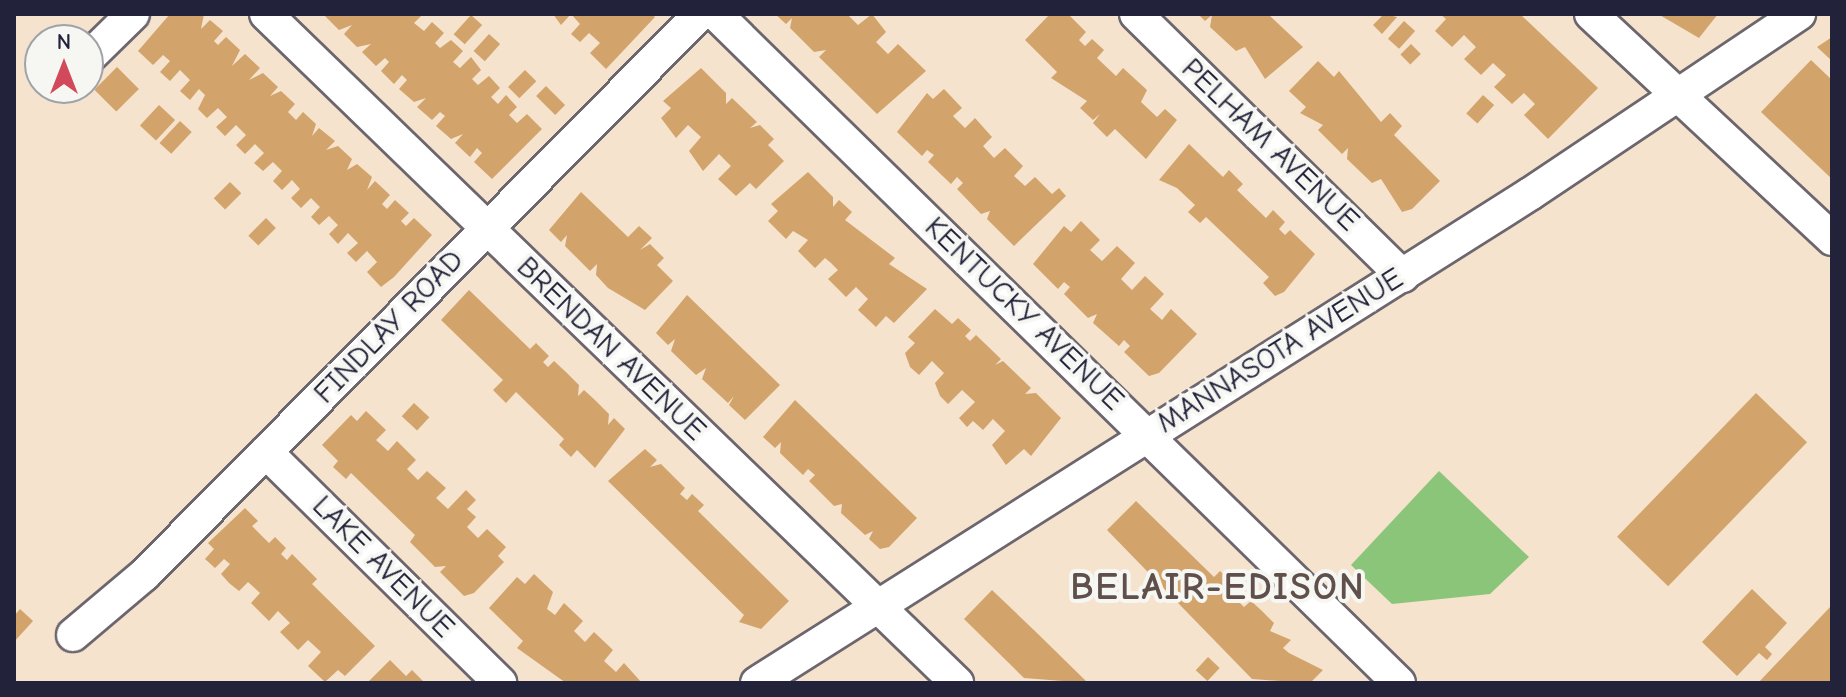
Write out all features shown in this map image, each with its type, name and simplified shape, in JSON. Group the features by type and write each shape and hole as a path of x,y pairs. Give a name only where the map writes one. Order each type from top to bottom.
{"street":[{"path":"104,42 133,14"},
{"name":"BRENDAN AVENUE","path":"266,14 957,683"},
{"name":"FINDLAY ROAD","path":"73,635 144,575 700,14"},
{"name":"KENTUCKY AVENUE","path":"716,14 1399,683"},
{"name":"PELHAM AVENUE","path":"1136,14 1403,276"},
{"path":"1591,14 1832,239"},
{"name":"MANNASOTA AVENUE","path":"757,683 1146,434 1403,276 1799,14"},
{"name":"LAKE AVENUE","path":"266,452 500,683"}],"green space":[{"path":"1439,471 1529,557 1490,594 1392,604 1351,565"}],"building":[{"path":"170,14 204,14 201,29 210,20 223,31 214,41 218,45 226,37 240,50 232,66 245,54 260,68 249,80 263,73 278,87 270,96 281,91 295,104 288,112 296,120 303,112 316,124 312,136 319,128 335,141 326,150 338,146 352,159 347,170 357,164 372,177 367,190 375,181 390,195 382,204 387,209 395,200 409,213 401,221 406,226 414,218 432,235 394,277 381,287 367,272 377,262 367,251 356,262 347,253 358,243 348,233 338,244 329,234 338,225 329,216 319,225 311,217 320,207 311,198 301,208 291,198 300,189 292,180 282,190 273,181 282,171 273,162 263,171 254,163 264,153 255,144 245,154 236,145 246,135 236,125 225,136 216,127 227,117 218,108 207,118 198,109 205,95 199,89 190,100 180,91 190,80 180,70 170,81 160,72 170,61 163,55 153,65 138,51"},
{"path":"423,14 414,23 424,31 432,22 444,33 435,43 440,48 451,40 463,51 453,62 460,68 471,57 481,70 472,79 478,85 489,76 500,88 491,97 498,104 506,95 517,107 509,115 517,123 527,114 542,129 492,179 474,162 482,153 477,148 470,157 455,143 463,134 451,139 436,126 445,116 440,112 432,120 417,107 426,98 414,102 399,89 407,80 402,75 394,84 381,71 389,62 385,58 376,66 362,52 371,44 357,47 344,34 352,25 339,30 325,16"},
{"path":"553,14 571,14 561,25"},
{"path":"571,14 652,14 655,17 606,69 590,53 600,43 589,33 580,42 571,34 580,24"},
{"path":"775,14 847,14 858,25 872,14 886,32 876,42 888,54 898,44 926,71 877,114 819,57 826,50 814,52 790,28 792,18 786,24"},
{"path":"1050,14 1068,14 1086,32 1079,40 1085,46 1092,39 1104,50 1097,58 1116,76 1123,68 1147,90 1141,102 1157,117 1165,109 1177,120 1146,159 1115,129 1107,137 1093,123 1100,114 1093,120 1080,108 1087,101 1051,78 1057,72 1025,40"},
{"path":"1198,14 1268,14 1303,47 1265,79 1245,47 1236,51 1210,27 1212,15 1205,21"},
{"path":"1384,14 1397,17 1382,34 1373,25"},
{"path":"1440,14 1520,14 1598,88 1548,139 1524,115 1535,104 1524,93 1512,104 1494,87 1506,75 1493,63 1481,75 1464,59 1476,47 1464,35 1452,47 1435,31 1446,19"},
{"path":"1658,14 1718,14 1699,38"},
{"path":"471,15 482,25 465,44 454,34"},
{"path":"1404,21 1415,31 1399,49 1388,39"},
{"path":"489,34 500,44 485,61 474,51"},
{"path":"1832,37 1832,61 1817,47"},
{"path":"1411,44 1421,54 1410,65 1400,55"},
{"path":"1811,60 1832,80 1832,179 1761,112"},
{"path":"1318,61 1334,77 1339,71 1381,122 1390,113 1402,126 1394,135 1440,181 1412,209 1402,212 1381,179 1372,183 1347,159 1348,148 1342,154 1318,130 1323,125 1300,113 1306,107 1289,91"},
{"path":"117,67 139,89 116,112 104,99 104,80"},
{"path":"701,68 726,93 726,104 732,98 757,122 750,128 760,125 774,139 768,145 784,161 756,189 750,183 736,196 718,179 731,166 719,154 703,171 689,151 701,137 688,125 676,138 661,118 671,108 663,101"},
{"path":"525,70 536,81 519,98 508,87"},
{"path":"546,86 565,105 555,115 536,96"},
{"path":"944,89 962,108 953,116 965,128 975,118 992,137 983,146 994,158 1005,148 1023,166 1014,176 1025,186 1035,177 1052,194 1059,188 1066,196 1014,246 987,219 990,211 981,214 957,189 963,183 957,177 951,184 928,162 934,155 927,150 922,156 897,132 927,93 933,99"},
{"path":"1483,95 1494,105 1477,124 1466,114"},
{"path":"159,105 175,120 156,140 140,125"},
{"path":"180,121 192,132 171,154 160,143"},
{"path":"1189,144 1223,177 1229,170 1243,184 1237,190 1266,218 1273,210 1285,222 1279,229 1285,235 1290,230 1315,254 1284,292 1275,296 1263,283 1269,277 1206,217 1200,223 1188,212 1195,205 1177,188 1159,180"},
{"path":"808,172 833,197 833,207 839,200 852,212 845,220 895,258 889,264 927,289 894,323 886,316 876,327 858,310 868,299 856,287 846,297 828,279 838,270 831,263 825,258 815,268 798,251 808,240 793,231 786,239 768,221 778,211 771,204"},
{"path":"230,182 241,193 225,210 214,198"},
{"path":"581,192 628,237 639,226 652,238 640,250 650,244 664,258 657,265 673,281 645,310 608,288 596,275 597,264 590,271 565,246 567,235 561,242 549,230"},
{"path":"266,218 276,228 258,246 248,236"},
{"path":"1081,221 1100,240 1090,250 1102,261 1117,246 1135,263 1121,279 1132,290 1145,276 1164,294 1150,309 1162,320 1171,309 1197,334 1159,373 1149,376 1124,352 1130,346 1124,340 1119,346 1093,323 1097,314 1088,318 1064,294 1070,287 1064,282 1058,289 1033,264 1064,226 1071,232"},
{"path":"469,290 530,349 536,343 549,356 543,362 548,367 554,361 567,373 579,385 578,396 584,390 596,401 609,414 608,425 614,418 625,429 595,468 577,450 571,457 559,445 564,439 516,392 506,403 493,390 503,380 441,320"},
{"path":"687,295 780,385 745,420 729,405 734,396 728,403 702,379 706,368 696,375 671,351 675,339 668,345 656,333"},
{"path":"935,309 952,324 958,318 971,330 965,336 970,341 976,335 1001,359 995,365 1003,361 1031,388 1025,394 1036,393 1061,418 1031,456 1024,449 1006,465 992,445 1005,431 993,419 983,430 973,421 967,427 959,418 975,402 962,390 948,404 940,396 935,383 944,373 932,361 919,375 910,367 905,353 915,343 908,337"},
{"path":"1756,393 1807,442 1668,586 1617,537"},
{"path":"795,400 917,518 889,547 880,549 869,539 873,531 865,535 841,513 842,504 834,506 809,481 815,475 808,469 803,475 780,453 781,442 775,448 763,437"},
{"path":"414,403 429,417 417,430 402,416"},
{"path":"366,411 386,430 376,440 388,451 397,441 416,460 407,469 418,480 427,471 446,488 436,498 448,509 466,490 476,500 467,509 476,517 467,527 478,538 487,529 506,547 498,556 504,562 474,593 464,596 440,572 446,566 435,567 410,542 415,535 351,473 346,479 333,467 338,461 322,445 351,415 357,421"},
{"path":"645,449 657,460 650,467 661,464 685,488 680,494 687,500 692,494 704,505 698,511 789,601 761,629 739,622 744,615 608,481"},
{"path":"1136,501 1214,577 1220,571 1232,582 1225,588 1244,607 1251,601 1262,611 1274,623 1270,631 1291,640 1283,648 1323,670 1310,683 1252,679 1107,530"},
{"path":"245,508 258,521 252,526 269,543 275,537 286,548 281,554 287,560 292,554 317,579 312,584 375,646 345,676 338,670 325,682 308,666 321,652 308,640 298,650 280,632 290,623 278,611 269,621 251,603 260,593 248,582 239,591 229,583 221,574 230,564 224,559 215,568 205,559 214,549 208,543"},
{"path":"534,574 553,592 547,609 555,615 564,603 583,621 574,631 585,642 594,632 613,650 604,661 616,672 624,663 642,683 566,683 517,648 523,641 489,608 517,577 525,584"},
{"path":"1752,589 1787,623 1765,647 1772,654 1767,660 1759,653 1737,676 1702,642"},
{"path":"992,590 1088,683 1024,678 964,619"},
{"path":"1832,605 1832,683 1758,683"},
{"path":"20,609 33,621 14,642 14,616"},
{"path":"1208,657 1220,668 1207,681 1196,670"},
{"path":"390,660 406,676 412,670 423,681 367,683"}],"district":[{"name":"BELAIR-EDISON","path":"1218,588"}]}
